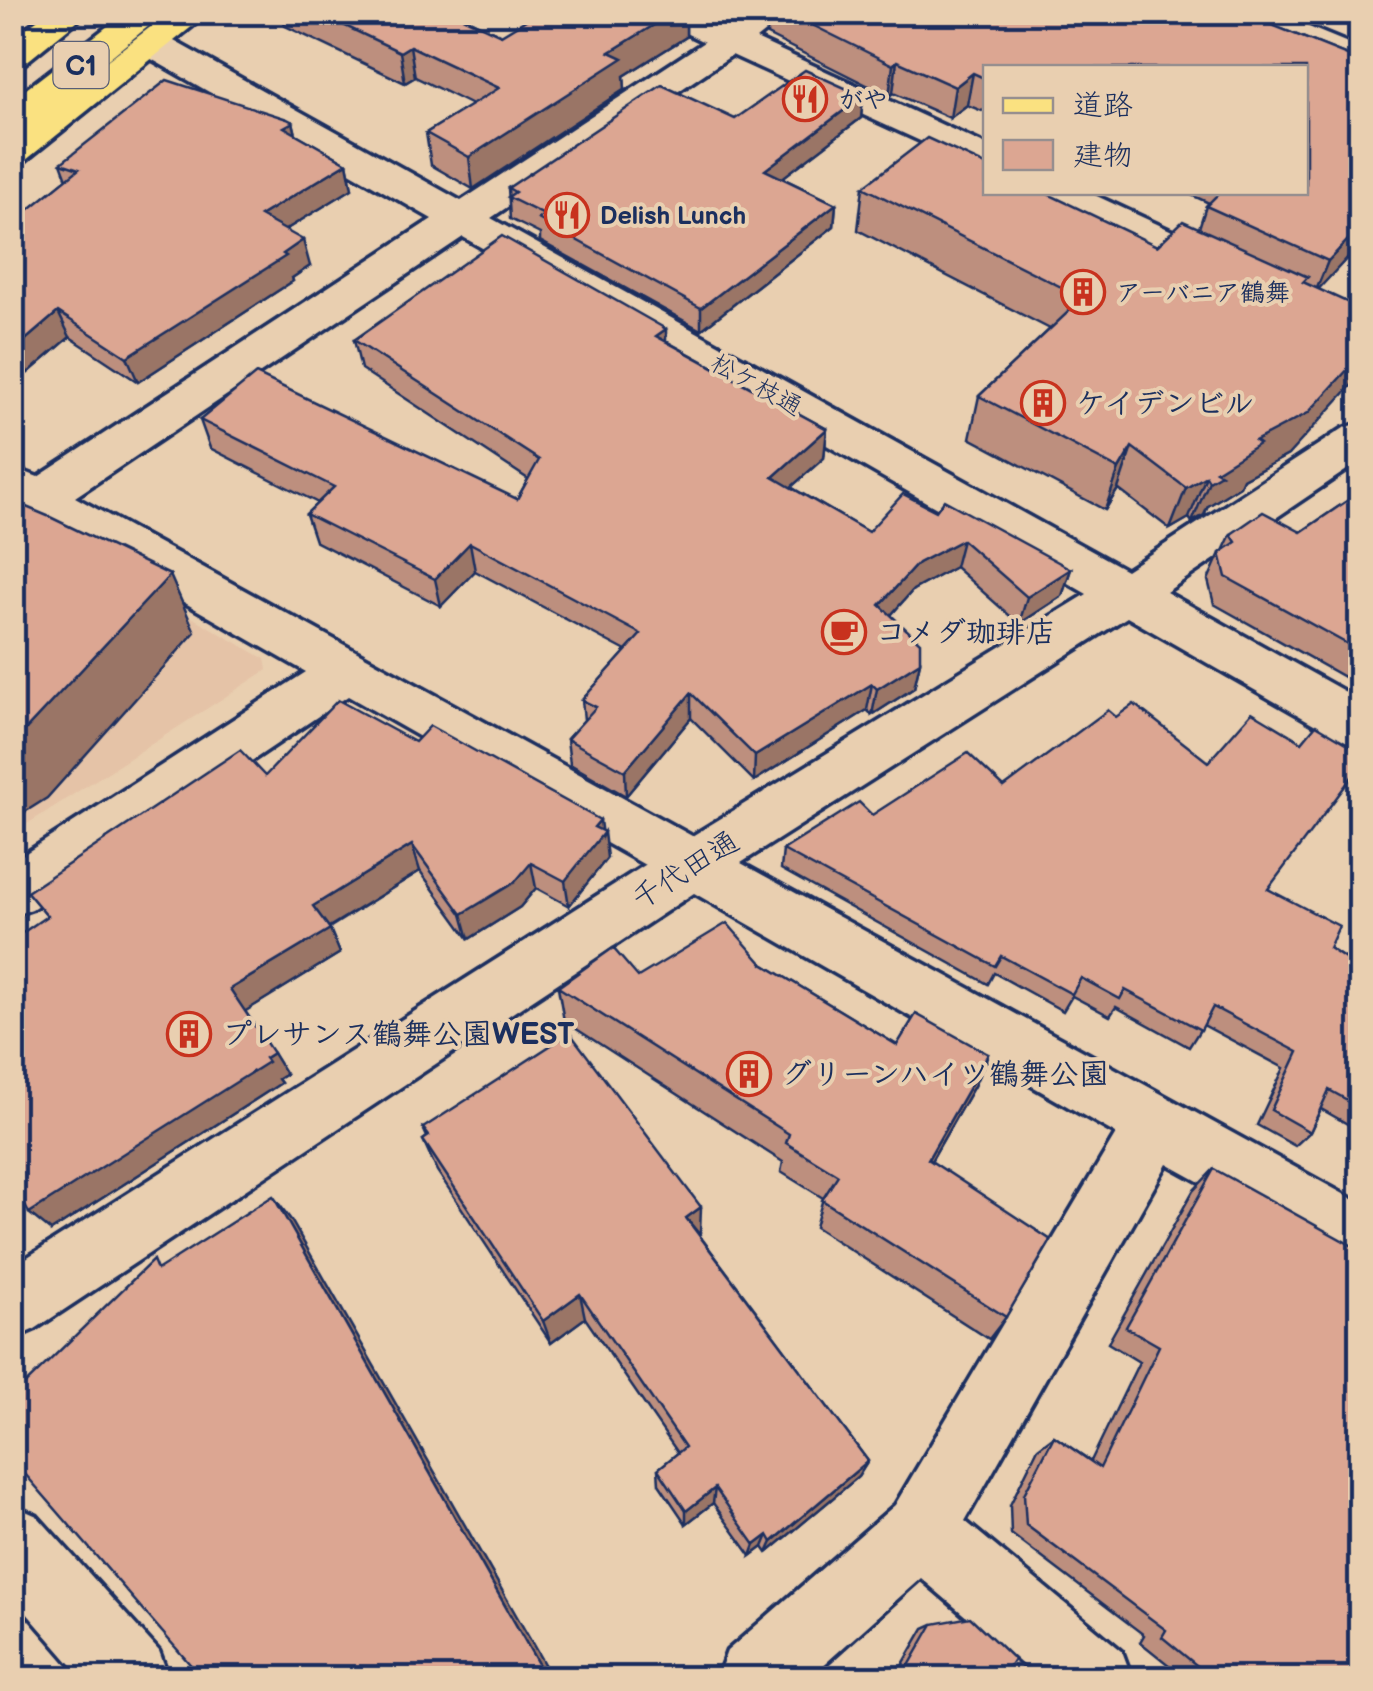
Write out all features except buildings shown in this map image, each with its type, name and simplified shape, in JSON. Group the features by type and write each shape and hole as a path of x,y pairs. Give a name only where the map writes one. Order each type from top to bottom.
{"main road":[{"path":"12,55 72,12"},
{"path":"12,152 150,28 193,12"},
{"name":"C1","path":"12,118 150,28"}],"street":[{"path":"669,12 983,159"},
{"path":"774,12 460,217 26,490 1360,1238"},
{"path":"1239,12 1360,60"},
{"name":"松ケ枝通","path":"150,28 460,217 1360,726"},
{"path":"1061,195 1360,335"},
{"name":"千代田通","path":"12,1306 692,865 1129,592 1360,440"},
{"path":"12,892 348,670"},
{"path":"754,1678 920,1530 1156,1124"},
{"path":"920,1530 1095,1678"},
{"path":"12,1541 132,1678"}],"shaded area":[{"path":"13,515 265,659 267,670 13,833"}],"place":[{"name":"がや","path":"805,99"},
{"name":"Delish Lunch","path":"567,215"},
{"name":"アーバニア鶴舞","path":"1083,292"},
{"name":"ケイデンビル","path":"1043,403"},
{"name":"コメダ珈琲店","path":"844,632"},
{"name":"プレサンス鶴舞公園WEST","path":"189,1034"},
{"name":"グリーンハイツ鶴舞公園","path":"749,1074"}]}
